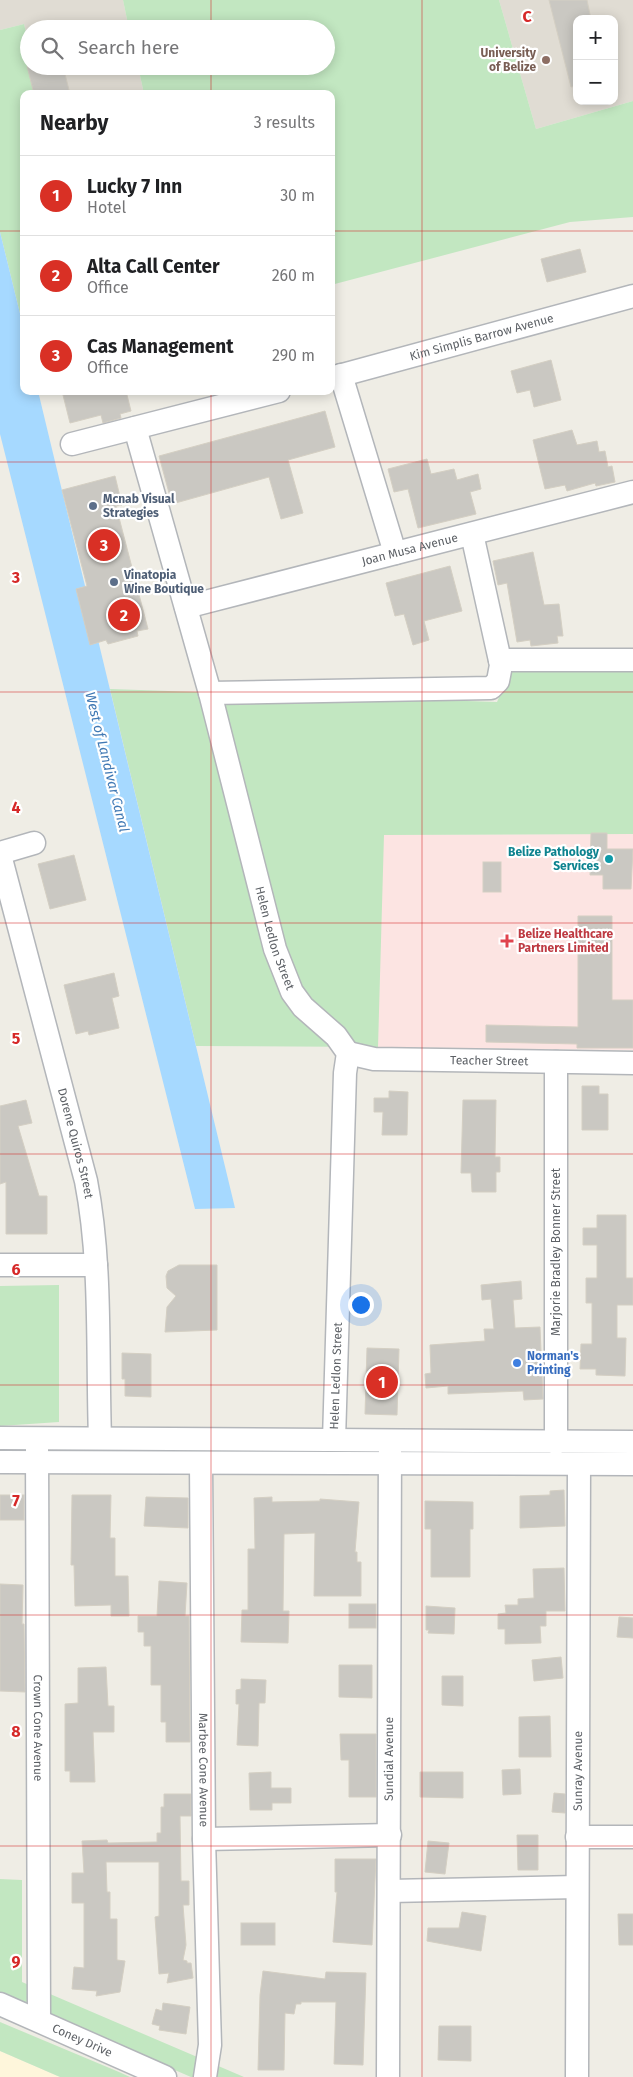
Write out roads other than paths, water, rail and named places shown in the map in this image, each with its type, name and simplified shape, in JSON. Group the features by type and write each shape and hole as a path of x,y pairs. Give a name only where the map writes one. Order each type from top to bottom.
{"street":[{"name":"Kim Simplis Barrow Avenue","path":"336,377 633,296"},
{"path":"336,377 394,553"},
{"path":"72,444 263,395"},
{"name":"Helen Ledlon Street","path":"135,428 210,693 275,950 292,992 303,1007 336,1036 348,1053 345,1073 334,1440"},
{"name":"Joan Musa Avenue","path":"186,607 633,492"},
{"path":"210,693 491,688 500,676 500,660 472,534"},
{"path":"500,660 633,660"},
{"path":"0,854 34,843"},
{"name":"Dorene Quiros Street","path":"0,854 86,1181 91,1209 96,1265 100,1438"},
{"name":"Teacher Street","path":"348,1053 374,1059 633,1063"},
{"name":"Marjorie Bradley Bonner Street","path":"556,1062 556,1443"},
{"path":"0,1265 96,1265"},
{"name":"Crown Cone Avenue","path":"36,1437 39,2020"},
{"path":"0,1438 633,1442"},
{"name":"Sundial Avenue","path":"388,2077 390,1441"},
{"path":"0,1462 633,1464"},
{"name":"Marbee Cone Avenue","path":"201,1464 204,1839 210,2045 205,2077"},
{"name":"Sunray Avenue","path":"577,2077 579,1464"},
{"path":"204,1839 390,1835"},
{"path":"577,1837 633,1838"},
{"path":"390,1890 577,1887"},
{"name":"Coney Drive","path":"0,2004 165,2077"}],"water":[{"name":"West of Landivar Canal","path":"0,232 20,314 20,395 39,395 235,1208 195,1209 0,434"}],"place":[{"name":"University of Belize","path":"546,60"},
{"name":"Mcnab Visual Strategies","path":"93,506"},
{"name":"Cas Management","path":"104,545"},
{"name":"Vinatopia Wine Boutique","path":"114,582"},
{"name":"Alta Call Center","path":"124,615"},
{"name":"Belize Pathology Services","path":"609,859"},
{"name":"Belize Healthcare Partners Limited","path":"507,941"},
{"name":"Norman's Printing","path":"517,1363"},
{"name":"Lucky 7 Inn","path":"382,1382"}]}
